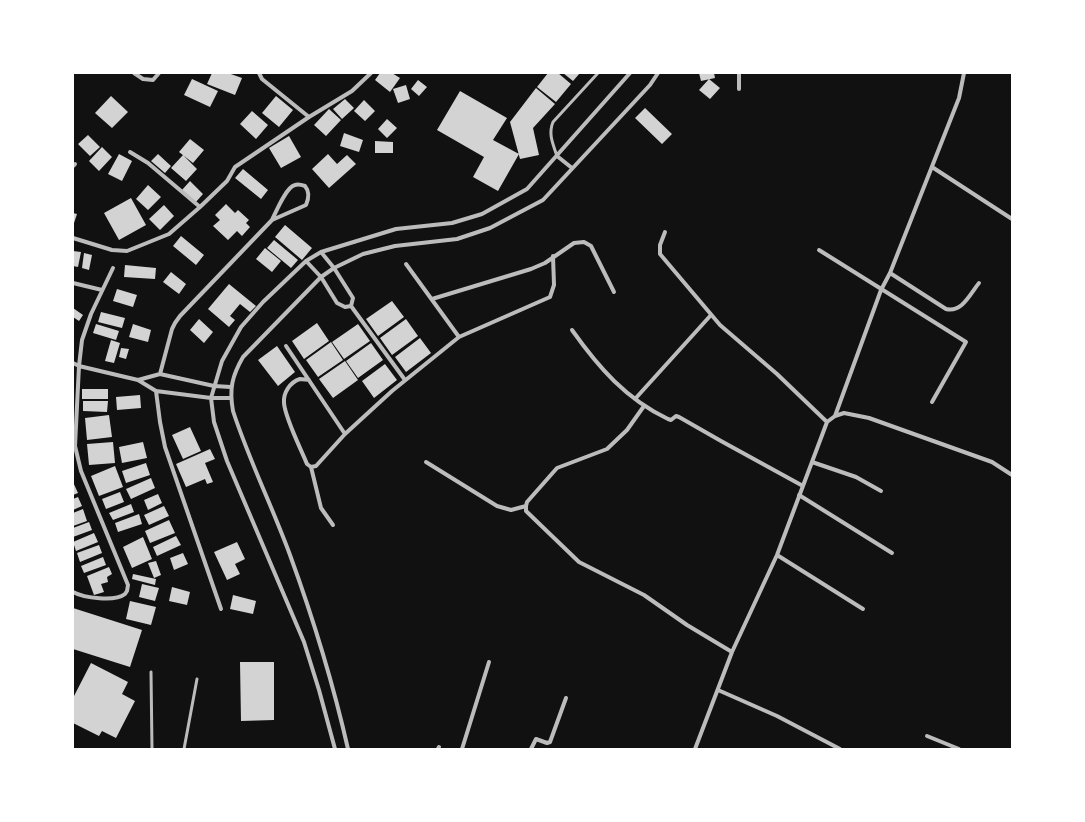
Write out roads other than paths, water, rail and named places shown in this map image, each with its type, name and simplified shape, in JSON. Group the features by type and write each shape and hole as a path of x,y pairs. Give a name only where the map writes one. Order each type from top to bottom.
{"street":[{"path":"134,73 143,79 153,80 159,73"},
{"path":"259,73 262,78 309,117"},
{"path":"73,238 112,250 127,251 169,234 227,181 235,167 352,90 371,73"},
{"path":"335,749 320,690 304,642 227,461 214,422 211,398 222,362 241,327 263,302 306,261 321,252 396,229 452,222 482,214 527,189 630,73"},
{"path":"342,749 348,748 316,628 290,554 238,423 231,398 231,387 236,369 243,357 321,277 334,268 363,254 395,246 457,239 490,228 543,200 650,85 658,73"},
{"path":"739,73 739,89"},
{"path":"835,416 849,374 881,290 890,273 959,98 964,73"},
{"path":"130,152 148,163 200,207"},
{"path":"557,156 572,168"},
{"path":"932,167 1012,219"},
{"path":"160,374 174,323 272,220 284,195 292,186 305,186 309,195 306,205 272,220"},
{"path":"665,232 660,245 660,254 711,315 777,374 827,422"},
{"path":"432,299 545,263 553,256 574,243 581,241 589,244 603,268 614,292"},
{"path":"819,250 966,342 932,402"},
{"path":"321,252 334,268 353,298 351,306"},
{"path":"311,467 316,466 345,434 405,380 459,337 550,297 554,285 553,256"},
{"path":"306,261 321,277 337,303 345,307 351,306"},
{"path":"406,264 459,337"},
{"path":"73,592 80,596 115,599 125,594 128,588 78,462 75,446 79,366 82,340 91,314 113,268"},
{"path":"890,273 946,309 952,310 960,307 978,283"},
{"path":"73,283 102,290"},
{"path":"351,306 405,380"},
{"path":"635,399 711,315"},
{"path":"572,330 592,357 618,386 644,406 668,420 671,420 676,416 679,417 803,486"},
{"path":"286,346 345,434"},
{"path":"73,363 79,366 138,380 156,391 211,398 231,398"},
{"path":"138,380 160,374 214,386 231,387"},
{"path":"309,380 301,379 292,383 285,393 284,402 288,418 307,464 311,467 321,508 333,525"},
{"path":"156,391 165,447 221,609"},
{"path":"644,406 627,430 607,448 556,468 527,502 526,511 579,562 644,595 687,625 732,652"},
{"path":"697,748 732,652 777,555 827,422 835,416 844,414 869,418 992,462 1012,475"},
{"path":"426,462 496,506 511,510 526,506"},
{"path":"812,462 843,471 881,491"},
{"path":"800,495 892,553"},
{"path":"777,555 863,609"},
{"path":"462,749 489,662"},
{"path":"718,690 777,716 840,749"},
{"path":"531,749 536,740 547,743 550,742 566,698"},
{"path":"927,736 960,749"}],"lane":[{"path":"557,156 551,137 551,127 553,122 598,73"},
{"path":"151,672 152,749"},
{"path":"184,749 197,679"}]}
